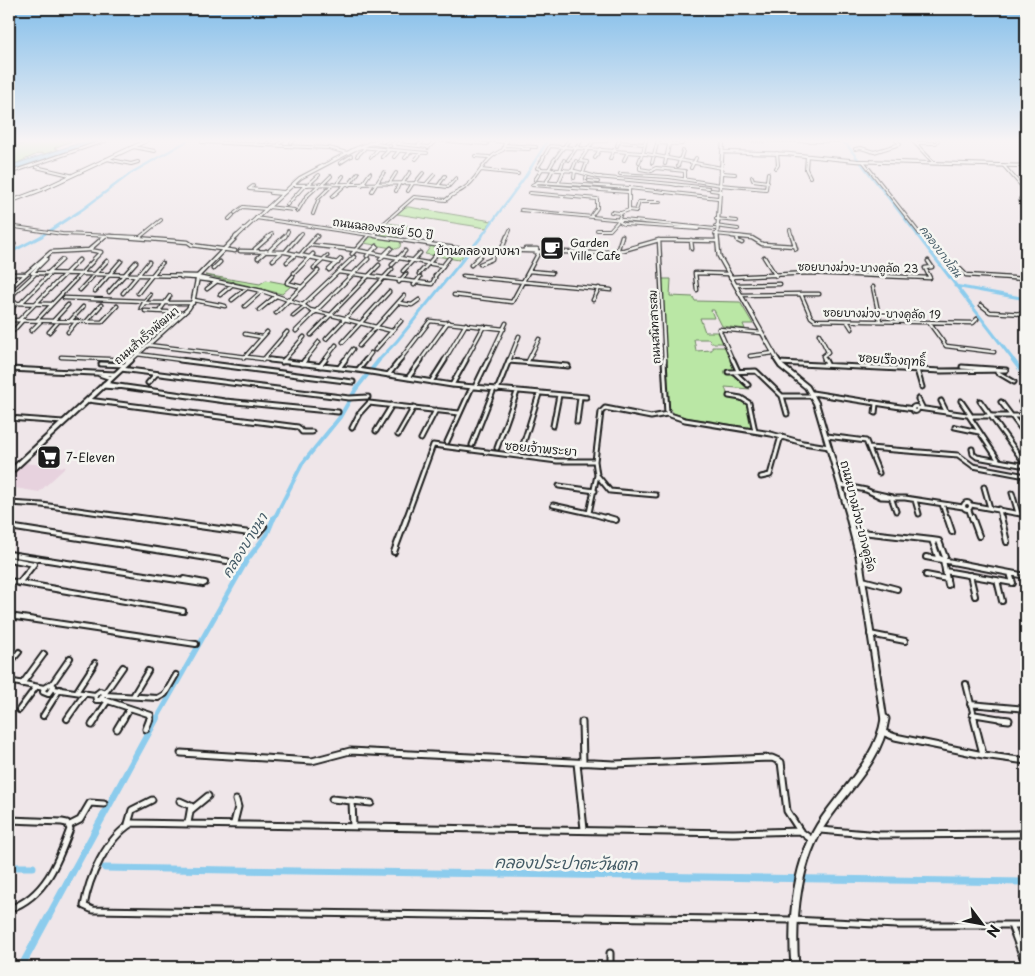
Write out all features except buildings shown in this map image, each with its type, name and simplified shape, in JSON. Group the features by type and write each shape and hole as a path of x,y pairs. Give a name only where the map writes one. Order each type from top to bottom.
{"street":[{"path":"9,200 14,200 46,186"},
{"path":"253,186 249,189 283,193"},
{"path":"261,190 265,186"},
{"path":"213,269 225,249 255,218 291,186"},
{"path":"288,205 306,186"},
{"path":"297,212 306,197 320,186"},
{"path":"313,214 319,198 333,186"},
{"path":"332,197 346,186"},
{"path":"372,191 375,186"},
{"path":"384,191 387,186"},
{"path":"396,191 400,186"},
{"path":"408,191 412,186"},
{"path":"438,186 450,186"},
{"path":"375,235 382,225 413,198 448,200 453,193 463,190 467,186"},
{"path":"539,186 628,192"},
{"path":"591,186 718,198"},
{"path":"682,186 720,190"},
{"name":"ถนนบางม่วง-บางคูลัด","path":"720,186 715,228 719,256 779,363 813,394 827,436 853,531 885,715 882,732 872,754 817,830 809,848 792,918 794,967"},
{"path":"725,186 765,190 767,186"},
{"path":"882,186 920,234"},
{"path":"629,188 629,210"},
{"path":"271,194 283,193"},
{"path":"530,193 597,198 597,208 592,215"},
{"path":"1026,195 1020,199 1026,224"},
{"path":"629,203 660,202"},
{"path":"611,212 636,211 637,203"},
{"path":"229,219 242,207 294,210"},
{"path":"521,210 592,215 700,228 738,229"},
{"path":"620,213 622,223 693,230 700,228"},
{"name":"ถนนฉลองราชย์ 50 ปี","path":"255,218 493,251 617,252 659,240 716,241"},
{"path":"597,230 610,230 620,218"},
{"path":"716,219 737,221"},
{"path":"139,237 161,220"},
{"path":"9,226 62,234 139,237 188,242 192,245 231,250 284,252 338,263"},
{"path":"62,234 67,230"},
{"path":"501,251 510,230"},
{"path":"715,234 752,238 762,244 795,247 790,230"},
{"path":"258,258 284,238 288,231"},
{"path":"272,260 284,252 302,233"},
{"path":"254,250 272,234"},
{"path":"293,316 338,272 370,234"},
{"path":"89,250 105,236"},
{"path":"288,262 310,246 317,236"},
{"path":"617,252 622,236"},
{"path":"737,237 738,241 742,244"},
{"path":"497,240 504,241"},
{"name":"ถนนสนิทสารสม","path":"659,240 667,414"},
{"path":"690,240 692,249"},
{"path":"9,247 14,244"},
{"path":"454,295 511,302 524,282 537,251 537,245"},
{"path":"310,246 356,250 443,266"},
{"path":"296,331 353,275 377,246"},
{"path":"380,259 391,248"},
{"path":"525,249 537,251"},
{"path":"9,289 52,251 89,250 101,252 36,320"},
{"path":"470,265 480,256 482,250"},
{"path":"392,265 405,251"},
{"path":"480,264 492,259 493,251"},
{"path":"399,282 413,260 420,253"},
{"path":"570,253 571,259"},
{"path":"302,287 287,283 293,274 313,254"},
{"path":"314,268 327,256"},
{"path":"414,285 434,256"},
{"path":"764,257 776,276"},
{"path":"429,288 449,258"},
{"path":"330,270 341,259"},
{"path":"35,274 32,273 46,260"},
{"path":"9,311 62,260"},
{"path":"18,320 79,260"},
{"path":"80,290 107,261"},
{"path":"95,291 122,262"},
{"path":"109,292 136,262"},
{"path":"124,293 149,262"},
{"name":"ซอยบางม่วง-บางคูลัด 23","path":"698,290 695,273 776,276 809,273 930,278 925,268 932,267 928,262"},
{"path":"138,293 162,263"},
{"path":"194,301 197,278 215,264"},
{"path":"311,335 379,265"},
{"path":"958,267 966,275 1026,279"},
{"path":"326,339 392,269"},
{"path":"276,313 318,271"},
{"path":"528,271 552,273"},
{"path":"338,272 432,284"},
{"path":"9,274 25,274"},
{"path":"9,298 35,274 174,276 247,287 276,295 315,312 392,330"},
{"path":"463,276 612,290"},
{"path":"207,290 215,281"},
{"path":"220,295 233,284"},
{"path":"735,285 780,284"},
{"path":"232,300 247,287"},
{"path":"593,300 599,288"},
{"path":"873,288 880,321"},
{"path":"245,306 262,291"},
{"path":"343,342 389,292"},
{"name":"ซอยบางม่วง-บางคูลัด 19","path":"801,294 812,318 847,321 929,323 973,323 977,319"},
{"path":"741,295 819,294"},
{"path":"141,308 150,295"},
{"path":"259,310 276,295"},
{"path":"160,310 170,296"},
{"path":"359,346 404,296"},
{"path":"64,298 165,303 194,301 225,306"},
{"path":"398,302 412,305 419,300"},
{"name":"ถนนสำเร็จพัฒนา","path":"9,473 120,369 184,313 194,301"},
{"path":"9,303 52,304"},
{"path":"53,321 68,305"},
{"path":"87,322 101,305"},
{"path":"981,305 990,312 1026,314"},
{"path":"9,320 104,321 117,306"},
{"path":"70,321 83,307"},
{"path":"145,311 184,313"},
{"path":"13,331 24,320"},
{"path":"31,332 42,320"},
{"path":"49,332 59,321"},
{"path":"68,332 77,321"},
{"path":"376,350 401,321"},
{"path":"847,321 852,329"},
{"path":"387,375 429,322 448,322 504,329"},
{"path":"408,378 448,322"},
{"path":"447,442 459,413 506,323"},
{"path":"929,323 948,347 994,352"},
{"path":"431,382 466,324"},
{"path":"452,385 484,326"},
{"path":"738,371 719,329 762,333"},
{"path":"244,358 268,332"},
{"path":"263,360 287,332"},
{"path":"245,334 263,337"},
{"path":"819,334 828,352 823,356 828,364"},
{"path":"282,362 304,336"},
{"path":"472,445 519,336"},
{"path":"528,361 539,339"},
{"path":"302,364 318,342"},
{"path":"148,344 244,358 368,371 452,385 586,397"},
{"path":"320,366 336,345"},
{"path":"339,368 353,349"},
{"path":"358,370 371,352"},
{"path":"750,356 774,353"},
{"path":"137,354 353,382"},
{"path":"61,357 130,360"},
{"path":"228,366 233,360"},
{"path":"508,361 528,361 568,366"},
{"name":"ซอยเรืองฤทธิ์","path":"779,363 965,372 1004,372 1005,369 962,367 965,372"},
{"path":"101,364 125,365"},
{"path":"9,369 115,374"},
{"path":"120,369 358,399 368,397"},
{"path":"917,370 922,387"},
{"path":"728,372 758,372 782,396 787,414"},
{"path":"734,372 748,385"},
{"path":"997,372 1014,382"},
{"path":"98,374 111,378"},
{"path":"148,383 156,374"},
{"path":"103,385 338,412"},
{"path":"497,448 517,392"},
{"path":"521,452 539,394"},
{"path":"782,396 813,394 973,416 1026,416"},
{"path":"552,426 559,395"},
{"path":"728,396 741,398 749,403 755,431"},
{"path":"576,422 580,397"},
{"path":"918,399 920,408"},
{"path":"88,400 298,427 301,431 312,432"},
{"path":"941,401 946,411"},
{"path":"960,401 999,461"},
{"path":"980,401 1026,465"},
{"path":"1001,402 1026,436"},
{"path":"1021,402 1026,409"},
{"path":"352,428 368,403 459,413"},
{"path":"874,413 876,404"},
{"path":"376,431 392,405"},
{"path":"398,435 414,408"},
{"path":"589,513 595,490 597,475 595,461 603,409 651,417 667,414 685,420 781,436 803,444 830,446"},
{"path":"421,438 436,410"},
{"path":"9,418 64,422"},
{"path":"955,427 980,433"},
{"path":"761,476 770,475 781,436"},
{"path":"827,436 866,441 878,473"},
{"name":"ซอยเจ้าพระยา","path":"394,552 433,445 557,460 595,461"},
{"path":"869,448 958,455 973,466 1026,476"},
{"path":"972,449 976,456 1026,465"},
{"path":"597,475 610,490 656,495"},
{"path":"841,485 881,497 970,508 990,508 1026,515"},
{"path":"559,486 595,490"},
{"path":"984,487 990,508"},
{"path":"1012,492 1018,513"},
{"path":"893,498 896,511"},
{"path":"915,500 920,514"},
{"path":"9,504 42,505 256,534 260,533 264,526"},
{"path":"942,504 952,532"},
{"path":"553,506 616,520"},
{"path":"970,508 979,536"},
{"path":"999,510 1007,542"},
{"path":"9,527 227,561"},
{"path":"853,531 939,541 945,557 942,560"},
{"path":"932,540 938,557 942,560 948,585"},
{"path":"9,554 180,581 205,584 188,580 180,581"},
{"path":"926,557 1026,576"},
{"path":"9,559 34,564 19,583"},
{"path":"945,571 1014,583 1010,573"},
{"path":"926,575 947,580"},
{"path":"970,576 975,596"},
{"path":"863,580 897,589"},
{"path":"997,580 1002,601"},
{"path":"9,582 182,611"},
{"path":"9,616 196,644"},
{"path":"870,633 905,641"},
{"path":"9,664 18,652"},
{"path":"22,684 44,654"},
{"path":"44,688 43,692 46,694 53,687 70,658"},
{"path":"77,691 95,663"},
{"path":"96,694 96,700 104,695 123,667"},
{"path":"133,696 148,671"},
{"path":"104,695 161,697 176,675"},
{"path":"9,688 11,682 85,693 96,694 102,691 107,702 152,715 146,729"},
{"path":"966,684 983,755"},
{"path":"19,710 36,687"},
{"path":"43,716 60,689"},
{"path":"67,719 85,693"},
{"path":"92,725 107,702"},
{"path":"970,704 1026,709"},
{"path":"117,729 129,709"},
{"path":"972,714 1009,720"},
{"path":"582,722 580,763 584,829"},
{"path":"882,732 895,737 983,755 1026,761"},
{"path":"181,753 255,756 312,761 350,751 580,763 778,760 782,765 787,811 800,831 812,840"},
{"path":"191,810 208,796"},
{"path":"332,799 371,803"},
{"path":"152,800 135,806 130,812 128,824 116,837 90,884 84,906 89,909 394,916 792,918 897,925 1026,925"},
{"path":"234,823 238,807 236,800"},
{"path":"180,801 189,803 191,810 188,823"},
{"path":"352,801 353,826"},
{"path":"9,909 25,903 39,891 58,858 70,826 80,820 90,803 104,804"},
{"path":"9,820 56,821 70,826"},
{"path":"128,824 234,823 733,833 800,831"},
{"path":"817,830 880,835 1026,834"},
{"path":"1011,924 1026,965"},
{"path":"610,953 610,967"}],"shaded area":[{"path":"24,463 66,467 39,492 9,487 9,475"}],"green space":[{"path":"405,207 492,221 486,228 397,214"},
{"path":"387,223 409,226 398,238 379,235 389,229 382,227"},
{"path":"370,236 401,240 400,247 397,249 364,243"},
{"path":"431,246 468,250 459,260 425,254"},
{"path":"205,275 260,284 266,280 292,285 282,294"},
{"path":"662,279 671,279 670,296 693,297 695,301 740,302 753,324 743,324 745,329 722,326 714,310 711,310 714,318 700,318 705,332 719,332 724,343 711,343 709,339 694,339 696,351 712,350 712,347 726,347 736,370 726,370 726,373 733,374 750,389 725,387 728,397 746,402 753,428 684,417 673,413 669,407"}],"waterway":[{"path":"40,237 114,186"},
{"name":"คลองบางนา","path":"481,237 519,186"},
{"name":"คลองบางโสน","path":"879,186 919,237"},
{"path":"9,253 42,236"},
{"name":"คลองบางนา","path":"378,361 397,341 482,236"},
{"name":"คลองบางโสน","path":"918,236 957,286"},
{"path":"957,286 1026,299"},
{"name":"คลองบางโสน","path":"957,286 1014,361"},
{"name":"คลองบางนา","path":"274,519 302,464 340,417 356,389 379,360"},
{"name":"คลองบางโสน","path":"1013,360 1026,377"},
{"name":"คลองบางนา","path":"156,720 247,560 267,534 274,517"},
{"name":"คลองบางนา","path":"21,967 156,719"},
{"name":"คลองประปาตะวันตก","path":"9,867 33,867"},
{"name":"คลองประปาตะวันตก","path":"105,868 1026,882"}],"place":[{"name":"Garden Ville Cafe","path":"552,248"},
{"name":"7-Eleven","path":"49,457"}],"district":[{"name":"บ้านคลองบางนา","path":"478,250"}]}
